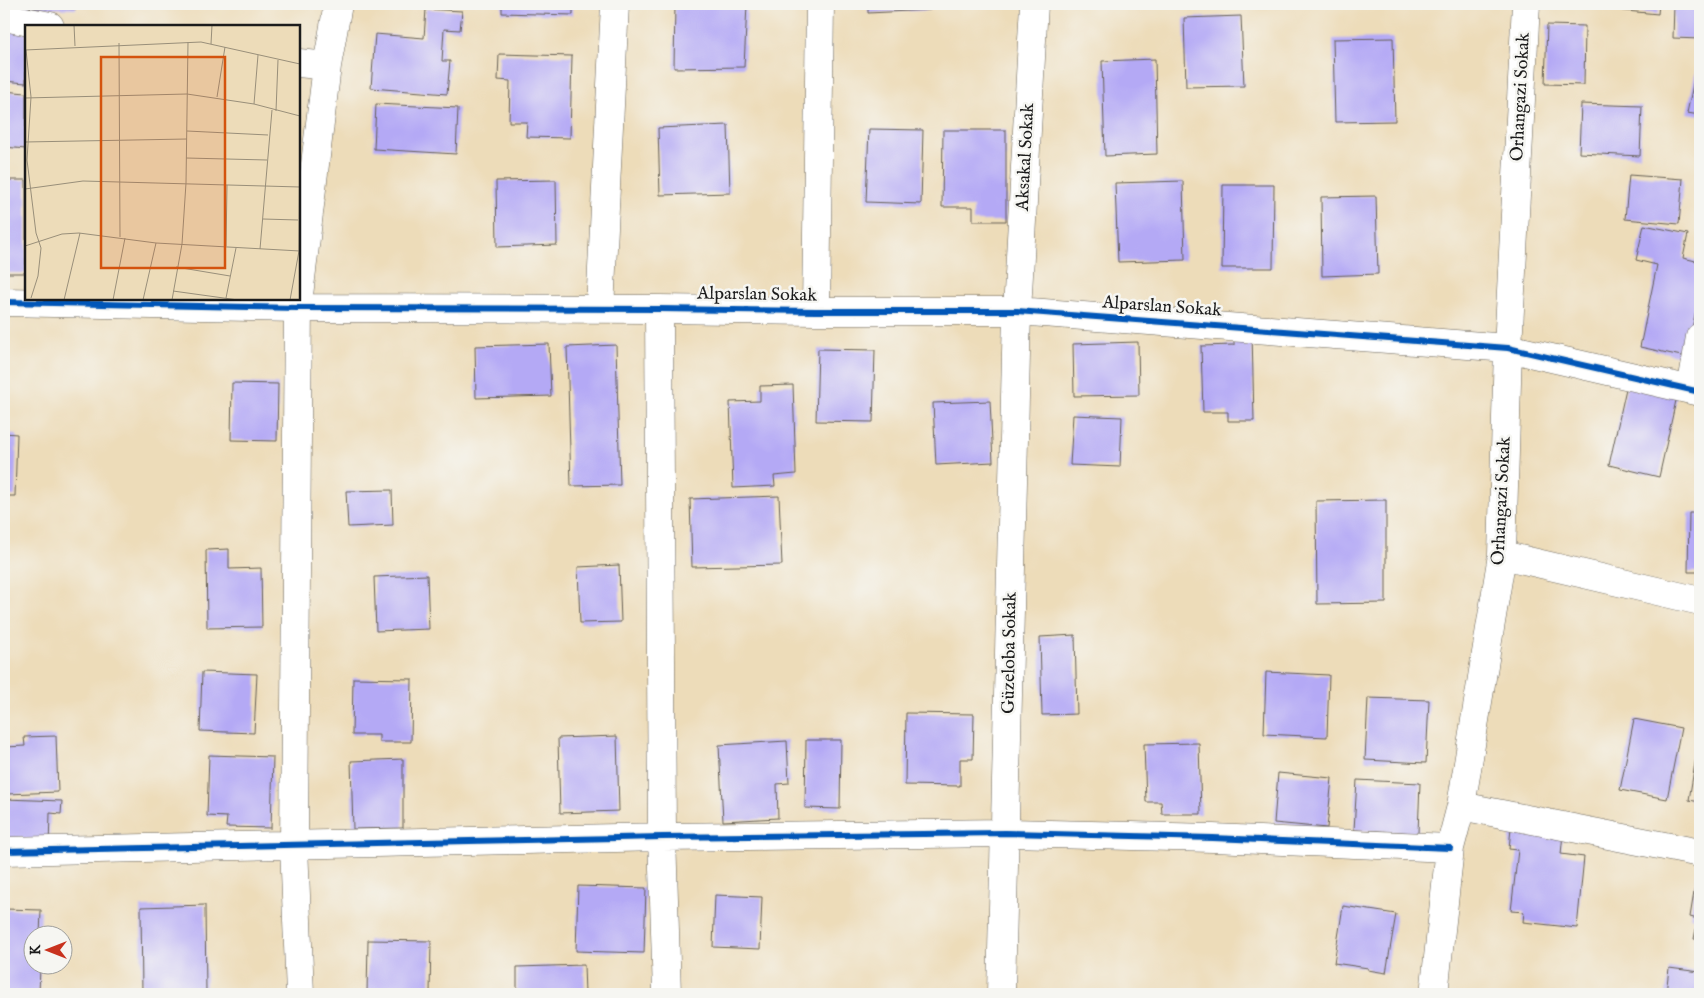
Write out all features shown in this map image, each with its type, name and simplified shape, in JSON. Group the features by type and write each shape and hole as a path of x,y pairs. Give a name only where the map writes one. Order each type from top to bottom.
{"street":[{"path":"300,284 327,66 338,4"},
{"path":"600,309 615,4"},
{"path":"816,311 820,4"},
{"name":"Aksakal Sokak","path":"1017,311 1034,4"},
{"name":"Orhangazi Sokak","path":"1434,994 1450,848 1461,806 1502,555 1508,348 1526,4"},
{"path":"4,17 45,25"},
{"path":"300,63 327,66"},
{"path":"298,300 294,846 300,994"},
{"name":"Alparslan Sokak","path":"4,302 298,300 600,309 1017,311 1508,348 1696,391"},
{"path":"659,309 662,837 667,994"},
{"name":"Güzeloba Sokak","path":"1002,994 1017,311"},
{"path":"1696,391 1700,337"},
{"path":"1502,555 1700,601"},
{"path":"1461,806 1700,852"},
{"path":"4,851 662,837 1006,833 1213,838 1450,848"}],"building":[{"path":"6,4 76,4 76,9 6,7"},
{"path":"502,4 573,4 573,15 502,13"},
{"path":"675,4 747,4 744,67 674,68"},
{"path":"868,4 930,4 930,10 868,13"},
{"path":"1606,4 1659,4 1658,14 1605,9"},
{"path":"1674,4 1700,4 1700,39 1673,38"},
{"path":"426,9 462,11 460,30 444,29 442,61 450,61 447,94 371,88 375,34 424,38"},
{"path":"1241,16 1244,86 1186,87 1184,18"},
{"path":"1547,25 1585,26 1584,85 1545,84"},
{"path":"4,27 25,28 25,83 4,81"},
{"path":"1393,38 1395,121 1335,122 1333,39"},
{"path":"499,54 572,56 570,138 526,137 527,122 509,122 510,81 498,80"},
{"path":"1155,59 1157,154 1105,156 1102,61"},
{"path":"1698,61 1700,61 1700,115 1687,113"},
{"path":"4,91 25,93 25,149 4,147"},
{"path":"376,104 458,108 456,154 374,149"},
{"path":"1581,104 1642,106 1640,156 1579,153"},
{"path":"728,125 730,193 660,195 658,128"},
{"path":"869,129 923,130 921,204 866,202"},
{"path":"943,130 1006,130 1006,221 973,221 973,207 942,207"},
{"path":"1629,175 1683,179 1679,224 1625,219"},
{"path":"4,180 25,180 25,273 4,273"},
{"path":"556,180 557,245 497,247 496,181"},
{"path":"1183,181 1185,260 1118,262 1115,183"},
{"path":"1223,185 1274,185 1273,268 1222,268"},
{"path":"1376,196 1378,274 1322,276 1321,197"},
{"path":"1644,225 1688,234 1683,258 1700,262 1700,291 1686,357 1640,347 1657,265 1636,260"},
{"path":"1234,332 1252,332 1254,421 1228,421 1228,412 1203,412 1201,346 1234,345"},
{"path":"1138,342 1139,395 1074,396 1073,344"},
{"path":"549,344 551,396 476,398 475,346"},
{"path":"616,345 620,485 571,486 567,347"},
{"path":"818,349 875,350 873,422 816,421"},
{"path":"232,383 278,384 277,441 231,440"},
{"path":"1627,384 1677,396 1659,477 1609,465"},
{"path":"793,385 796,474 774,476 775,486 733,488 730,402 760,401 760,386"},
{"path":"990,401 993,462 936,465 933,403"},
{"path":"1073,415 1122,417 1120,467 1070,465"},
{"path":"4,433 17,434 15,496 4,496"},
{"path":"392,490 393,525 348,527 346,491"},
{"path":"779,496 782,565 692,567 690,499"},
{"path":"1386,500 1386,603 1317,604 1316,501"},
{"path":"1689,513 1700,513 1700,572 1688,572"},
{"path":"229,549 229,569 261,568 262,627 207,628 206,550"},
{"path":"619,565 621,622 580,623 578,567"},
{"path":"427,575 429,629 376,631 374,577"},
{"path":"1075,635 1077,714 1042,715 1040,637"},
{"path":"202,672 257,674 254,733 200,731"},
{"path":"1266,672 1329,675 1327,737 1264,734"},
{"path":"353,678 412,679 411,742 379,742 379,735 352,735"},
{"path":"1368,698 1429,700 1426,763 1365,760"},
{"path":"906,713 974,714 973,759 960,759 960,786 905,785"},
{"path":"1634,719 1681,728 1667,799 1620,790"},
{"path":"56,736 58,792 7,794 5,747 25,746 24,737"},
{"path":"617,736 619,811 560,813 558,738"},
{"path":"1700,739 1700,802 1689,800"},
{"path":"806,740 841,740 840,809 805,808"},
{"path":"787,741 789,783 777,784 778,818 723,821 719,745"},
{"path":"1199,743 1201,814 1162,814 1161,802 1146,802 1144,744"},
{"path":"209,755 273,757 271,828 226,827 227,817 207,816"},
{"path":"403,759 403,828 353,829 351,761"},
{"path":"1278,773 1332,778 1327,828 1274,823"},
{"path":"1357,780 1420,783 1418,833 1354,830"},
{"path":"4,799 62,801 61,814 50,813 49,847 4,844"},
{"path":"1511,828 1563,834 1561,854 1584,857 1577,928 1523,922 1524,912 1511,911 1518,850 1509,849"},
{"path":"1697,874 1700,874 1700,940 1694,939 1698,919 1690,917"},
{"path":"578,886 646,888 644,953 576,951"},
{"path":"715,895 762,897 760,949 713,947"},
{"path":"205,905 206,994 142,994 141,907"},
{"path":"1343,906 1396,914 1386,973 1368,970 1368,968 1334,963"},
{"path":"4,909 41,910 40,926 22,926 22,976 40,976 39,994 4,994"},
{"path":"368,940 431,941 430,994 367,994"},
{"path":"584,965 585,994 517,994 517,967"},
{"path":"1669,968 1700,972 1700,994 1666,994"}],"cycle path":[{"path":"4,302 297,308 1017,311 1508,348 1700,392"},
{"path":"4,851 662,837 1006,833 1213,838 1450,848"}]}
